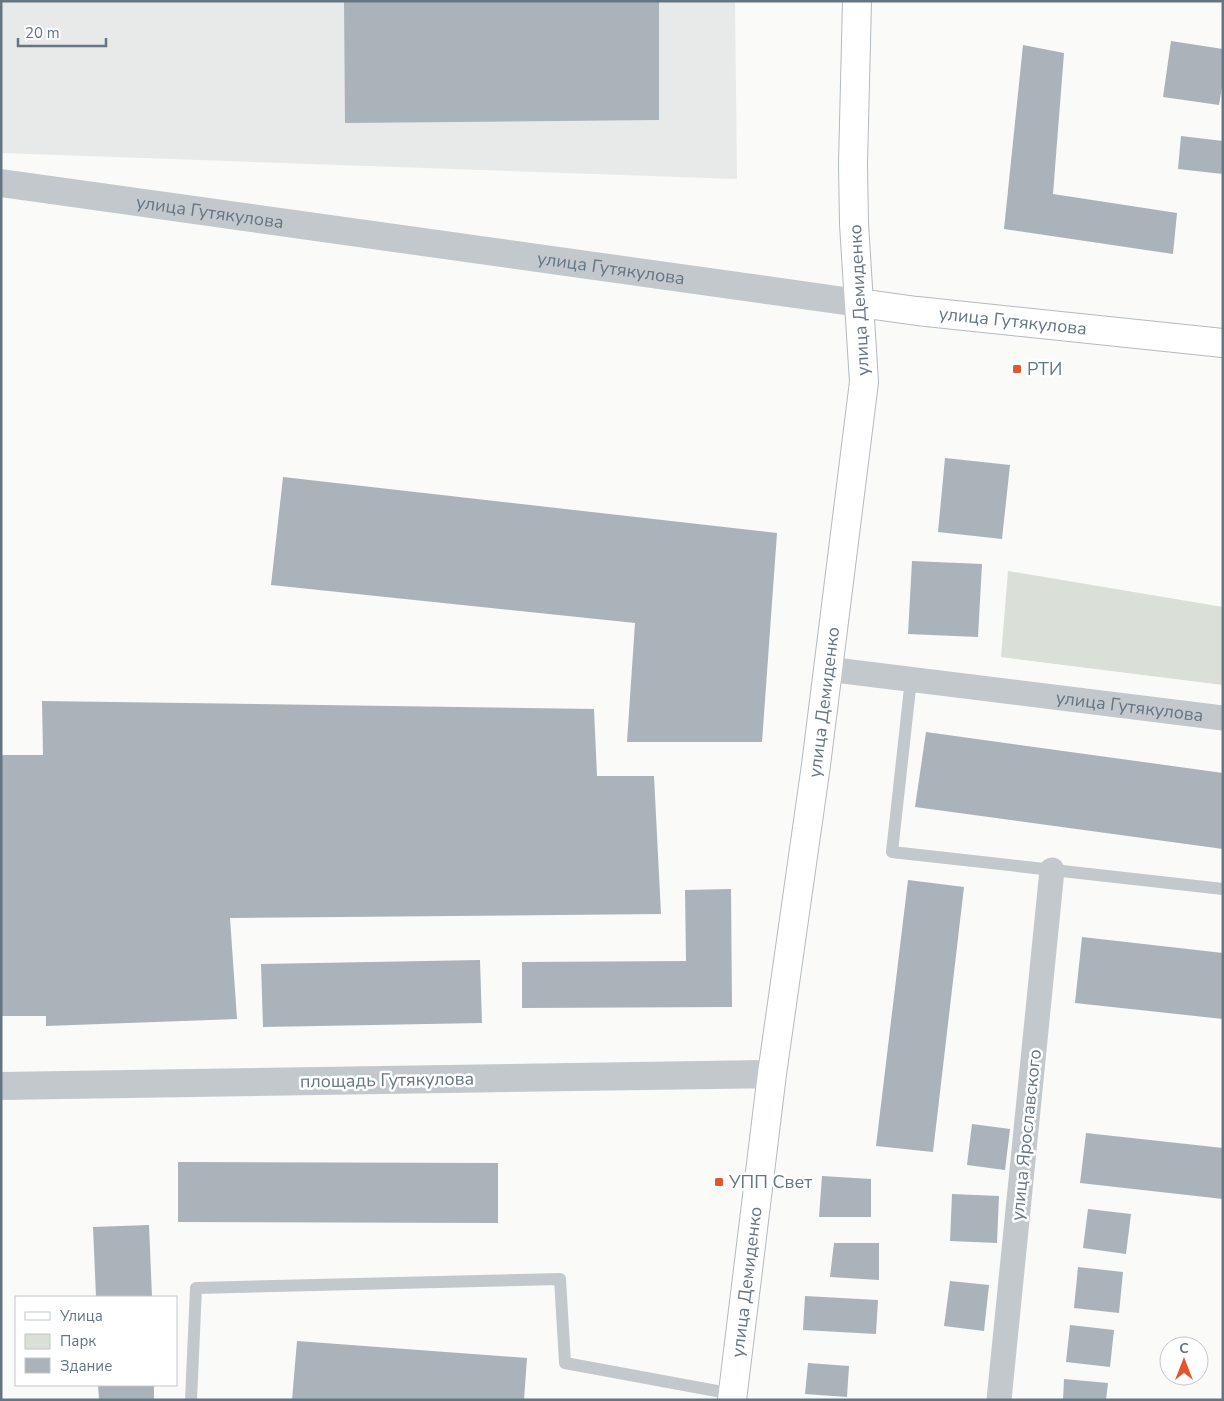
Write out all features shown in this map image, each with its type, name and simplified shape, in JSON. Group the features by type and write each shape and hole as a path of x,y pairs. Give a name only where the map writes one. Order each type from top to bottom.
{"main road":[{"name":"улица Демиденко","path":"733,1397 772,1074 816,765 864,382 854,224 853,164 857,1"},
{"name":"улица Гутякулова","path":"859,303 927,312 1223,343"}],"street":[{"name":"улица Гутякулова","path":"1,183 859,303"},
{"name":"улица Гутякулова","path":"827,668 1223,718"},
{"name":"улица Ярославского","path":"999,1400 1052,870"},
{"name":"площадь Гутякулова","path":"1,1086 772,1074"}],"lane":[{"path":"911,679 892,852 1223,889"},
{"path":"191,1400 196,1288 560,1279 565,1363 733,1397"}],"shaded area":[{"path":"1,1 735,1 737,179 1,153"}],"green space":[{"path":"1008,571 1223,607 1223,685 1001,657"}],"building":[{"path":"344,1 659,1 659,120 345,123"},
{"path":"1171,41 1223,49 1223,81 1219,105 1163,97"},
{"path":"1023,45 1064,53 1053,194 1177,213 1173,254 1004,229"},
{"path":"1181,136 1223,141 1223,174 1178,169"},
{"path":"945,458 1010,465 1002,539 938,532"},
{"path":"283,477 777,533 762,742 627,742 635,623 271,585"},
{"path":"912,561 982,564 978,637 908,634"},
{"path":"42,701 594,709 597,776 654,776 661,914 230,918 237,1019 46,1026 46,1016 1,1016 1,755 43,755"},
{"path":"926,732 1223,773 1223,849 915,807"},
{"path":"908,880 964,887 933,1152 876,1146"},
{"path":"731,889 732,1007 522,1008 522,962 686,961 685,890"},
{"path":"1082,937 1223,953 1223,1019 1075,1003"},
{"path":"480,960 482,1023 263,1027 261,964"},
{"path":"972,1124 1010,1129 1005,1170 967,1165"},
{"path":"1086,1133 1223,1148 1223,1199 1080,1183"},
{"path":"178,1162 498,1163 498,1223 178,1222"},
{"path":"822,1176 871,1179 871,1217 819,1217"},
{"path":"952,1194 999,1196 997,1243 950,1241"},
{"path":"1088,1209 1131,1214 1126,1254 1083,1248"},
{"path":"149,1225 152,1296 96,1296 93,1227"},
{"path":"834,1243 879,1243 879,1280 830,1277"},
{"path":"1078,1267 1123,1272 1119,1313 1074,1308"},
{"path":"950,1281 989,1285 984,1331 944,1326"},
{"path":"805,1296 878,1300 876,1334 803,1330"},
{"path":"1070,1325 1114,1330 1110,1367 1066,1362"},
{"path":"297,1341 527,1358 524,1400 292,1400"},
{"path":"808,1363 849,1366 847,1397 805,1394"},
{"path":"1064,1379 1108,1383 1106,1400 1063,1400"},
{"path":"98,1386 154,1386 154,1400 99,1400"}],"place":[{"name":"РТИ","path":"1017,369"},
{"name":"УПП Свет","path":"719,1182"}]}
